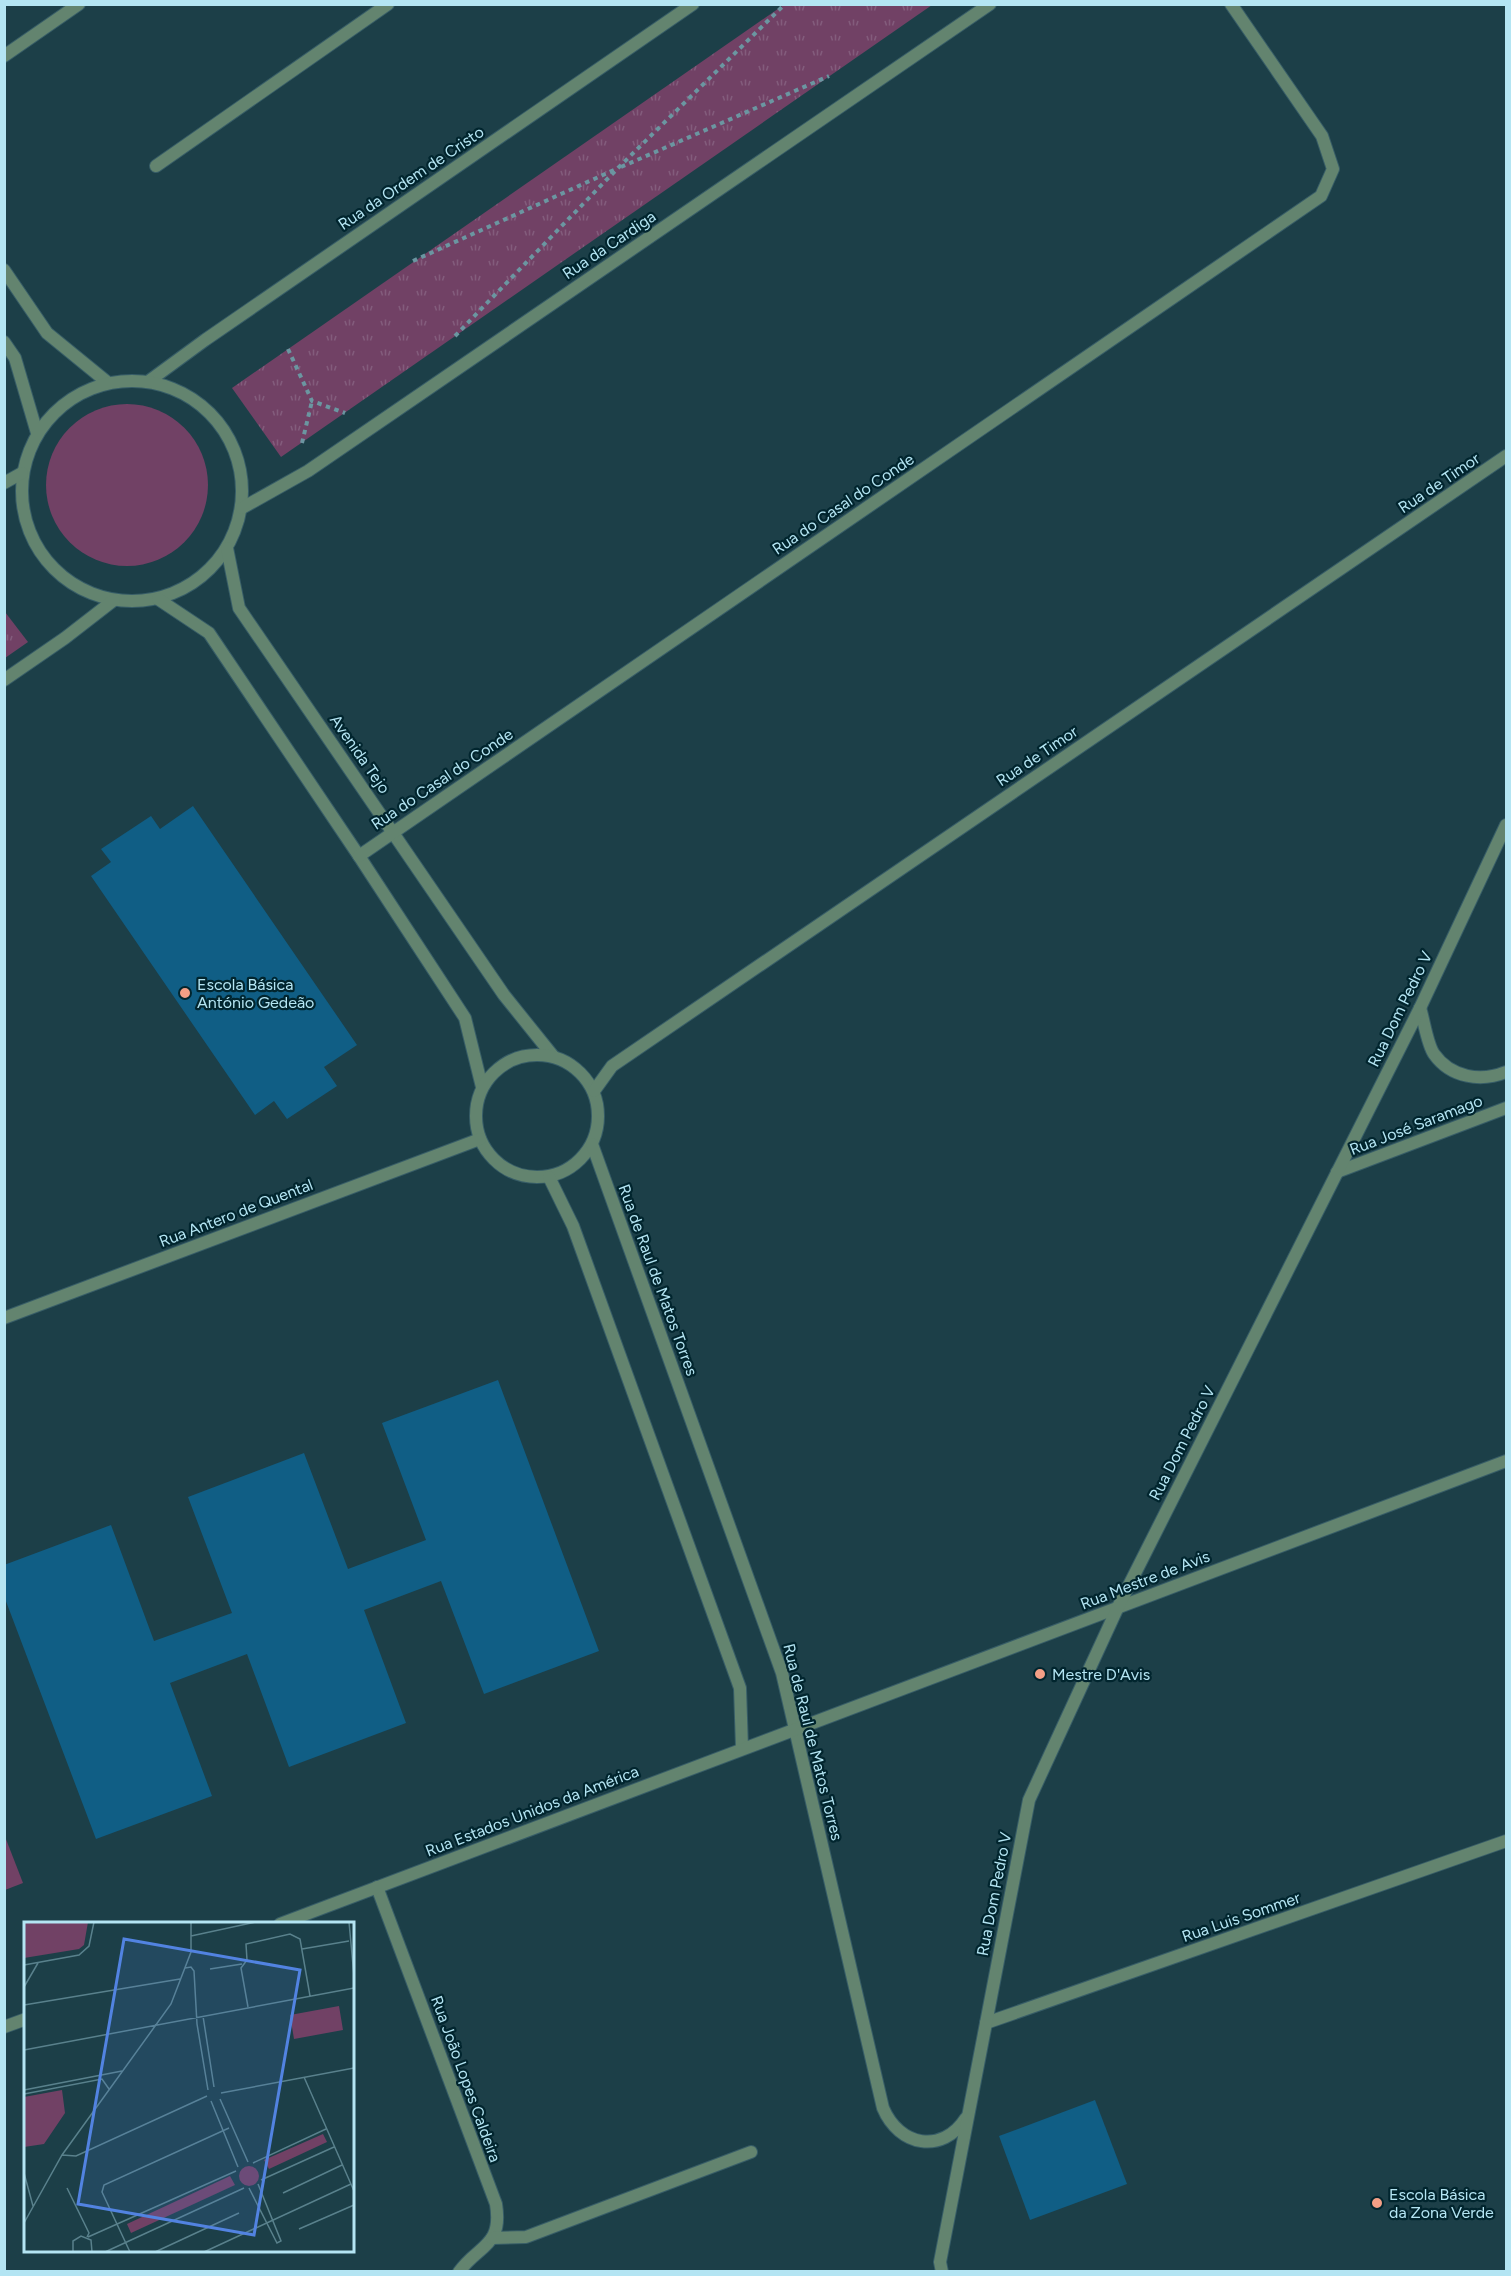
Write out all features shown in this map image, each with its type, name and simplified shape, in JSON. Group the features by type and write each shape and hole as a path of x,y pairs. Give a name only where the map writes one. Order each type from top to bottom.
{"street":[{"path":"4,56 79,4"},
{"path":"156,166 388,4"},
{"name":"Rua da Ordem de Cristo","path":"149,381 204,340 693,4"},
{"name":"Rua da Cardiga","path":"242,508 308,471 990,4"},
{"name":"Rua do Casal do Conde","path":"359,856 1321,196 1333,169 1322,136 1231,4"},
{"path":"4,270 47,333 107,382"},
{"path":"4,342 15,358 37,433"},
{"path":"149,381 191,396 222,425 241,465 242,508 227,548 197,580 158,599 114,600 73,585 42,556 24,516 22,473 37,433 67,401 107,382 149,381"},
{"name":"Rua de Timor","path":"594,1091 612,1066 1506,456"},
{"path":"4,483 22,473"},
{"name":"Avenida Tejo","path":"227,548 239,608 504,995 553,1056"},
{"path":"158,599 209,633 359,856 465,1018 482,1087"},
{"path":"4,680 65,638 114,600"},
{"name":"Rua Dom Pedro V","path":"942,2271 940,2262 1029,1800 1118,1607 1420,1008 1506,825"},
{"name":"Rua José Saramago","path":"1420,1008 1433,1053 1457,1075 1491,1078 1506,1072"},
{"path":"526,1055 553,1056 577,1068 594,1091 599,1118 592,1144 574,1165 549,1177 521,1175 497,1162 480,1139 475,1113 482,1087 500,1066 526,1055"},
{"name":"Rua José Saramago","path":"1336,1172 1506,1108"},
{"name":"Rua Antero de Quental","path":"4,1318 480,1139"},
{"name":"Rua de Raul de Matos Torres","path":"592,1144 782,1673 883,2108 896,2130 919,2141 934,2141 952,2134 962,2125 970,2105"},
{"path":"549,1177 573,1226 740,1688 742,1748"},
{"name":"Rua Mestre de Avis","path":"795,1730 1506,1461"},
{"name":"Rua Estados Unidos da América","path":"283,1922 795,1730"},
{"name":"Rua Luis Sommer","path":"986,2024 1506,1841"},
{"name":"Rua João Lopes Caldeira","path":"377,1887 496,2204 498,2215 492,2238"},
{"path":"4,2027 24,2020"},
{"path":"459,2271 466,2262 485,2248 492,2238 526,2237 751,2152"}],"path":[{"path":"455,336 618,168 784,5"},
{"path":"413,261 829,76"},
{"path":"288,349 312,401 302,443"},
{"path":"312,401 345,413"}],"green space":[{"path":"785,4 932,5 281,457 232,388"},
{"path":"127,404 143,405 158,410 185,427 202,454 207,469 207,501 202,516 185,543 158,560 143,565 127,566 111,565 96,560 69,543 52,516 47,501 46,485 47,469 52,454 69,427 96,410 111,405"},
{"path":"5,612 28,642 4,658"},
{"path":"4,1834 23,1883 5,1890 4,1890"}],"building":[{"path":"193,806 357,1045 324,1067 337,1086 287,1119 274,1101 255,1115 91,876 111,862 101,849 151,816 160,829"},
{"path":"498,1380 599,1651 484,1694 441,1581 364,1610 406,1723 289,1767 247,1654 170,1683 212,1796 96,1839 4,1596 4,1565 111,1525 154,1641 232,1613 188,1497 304,1453 348,1569 426,1540 382,1423"},
{"path":"1095,2100 1127,2184 1030,2220 999,2136"}],"place":[{"name":"Escola Básica António Gedeão","path":"185,993"},
{"name":"Mestre D'Avis","path":"1040,1674"},
{"name":"Escola Básica da Zona Verde","path":"1377,2203"}]}
